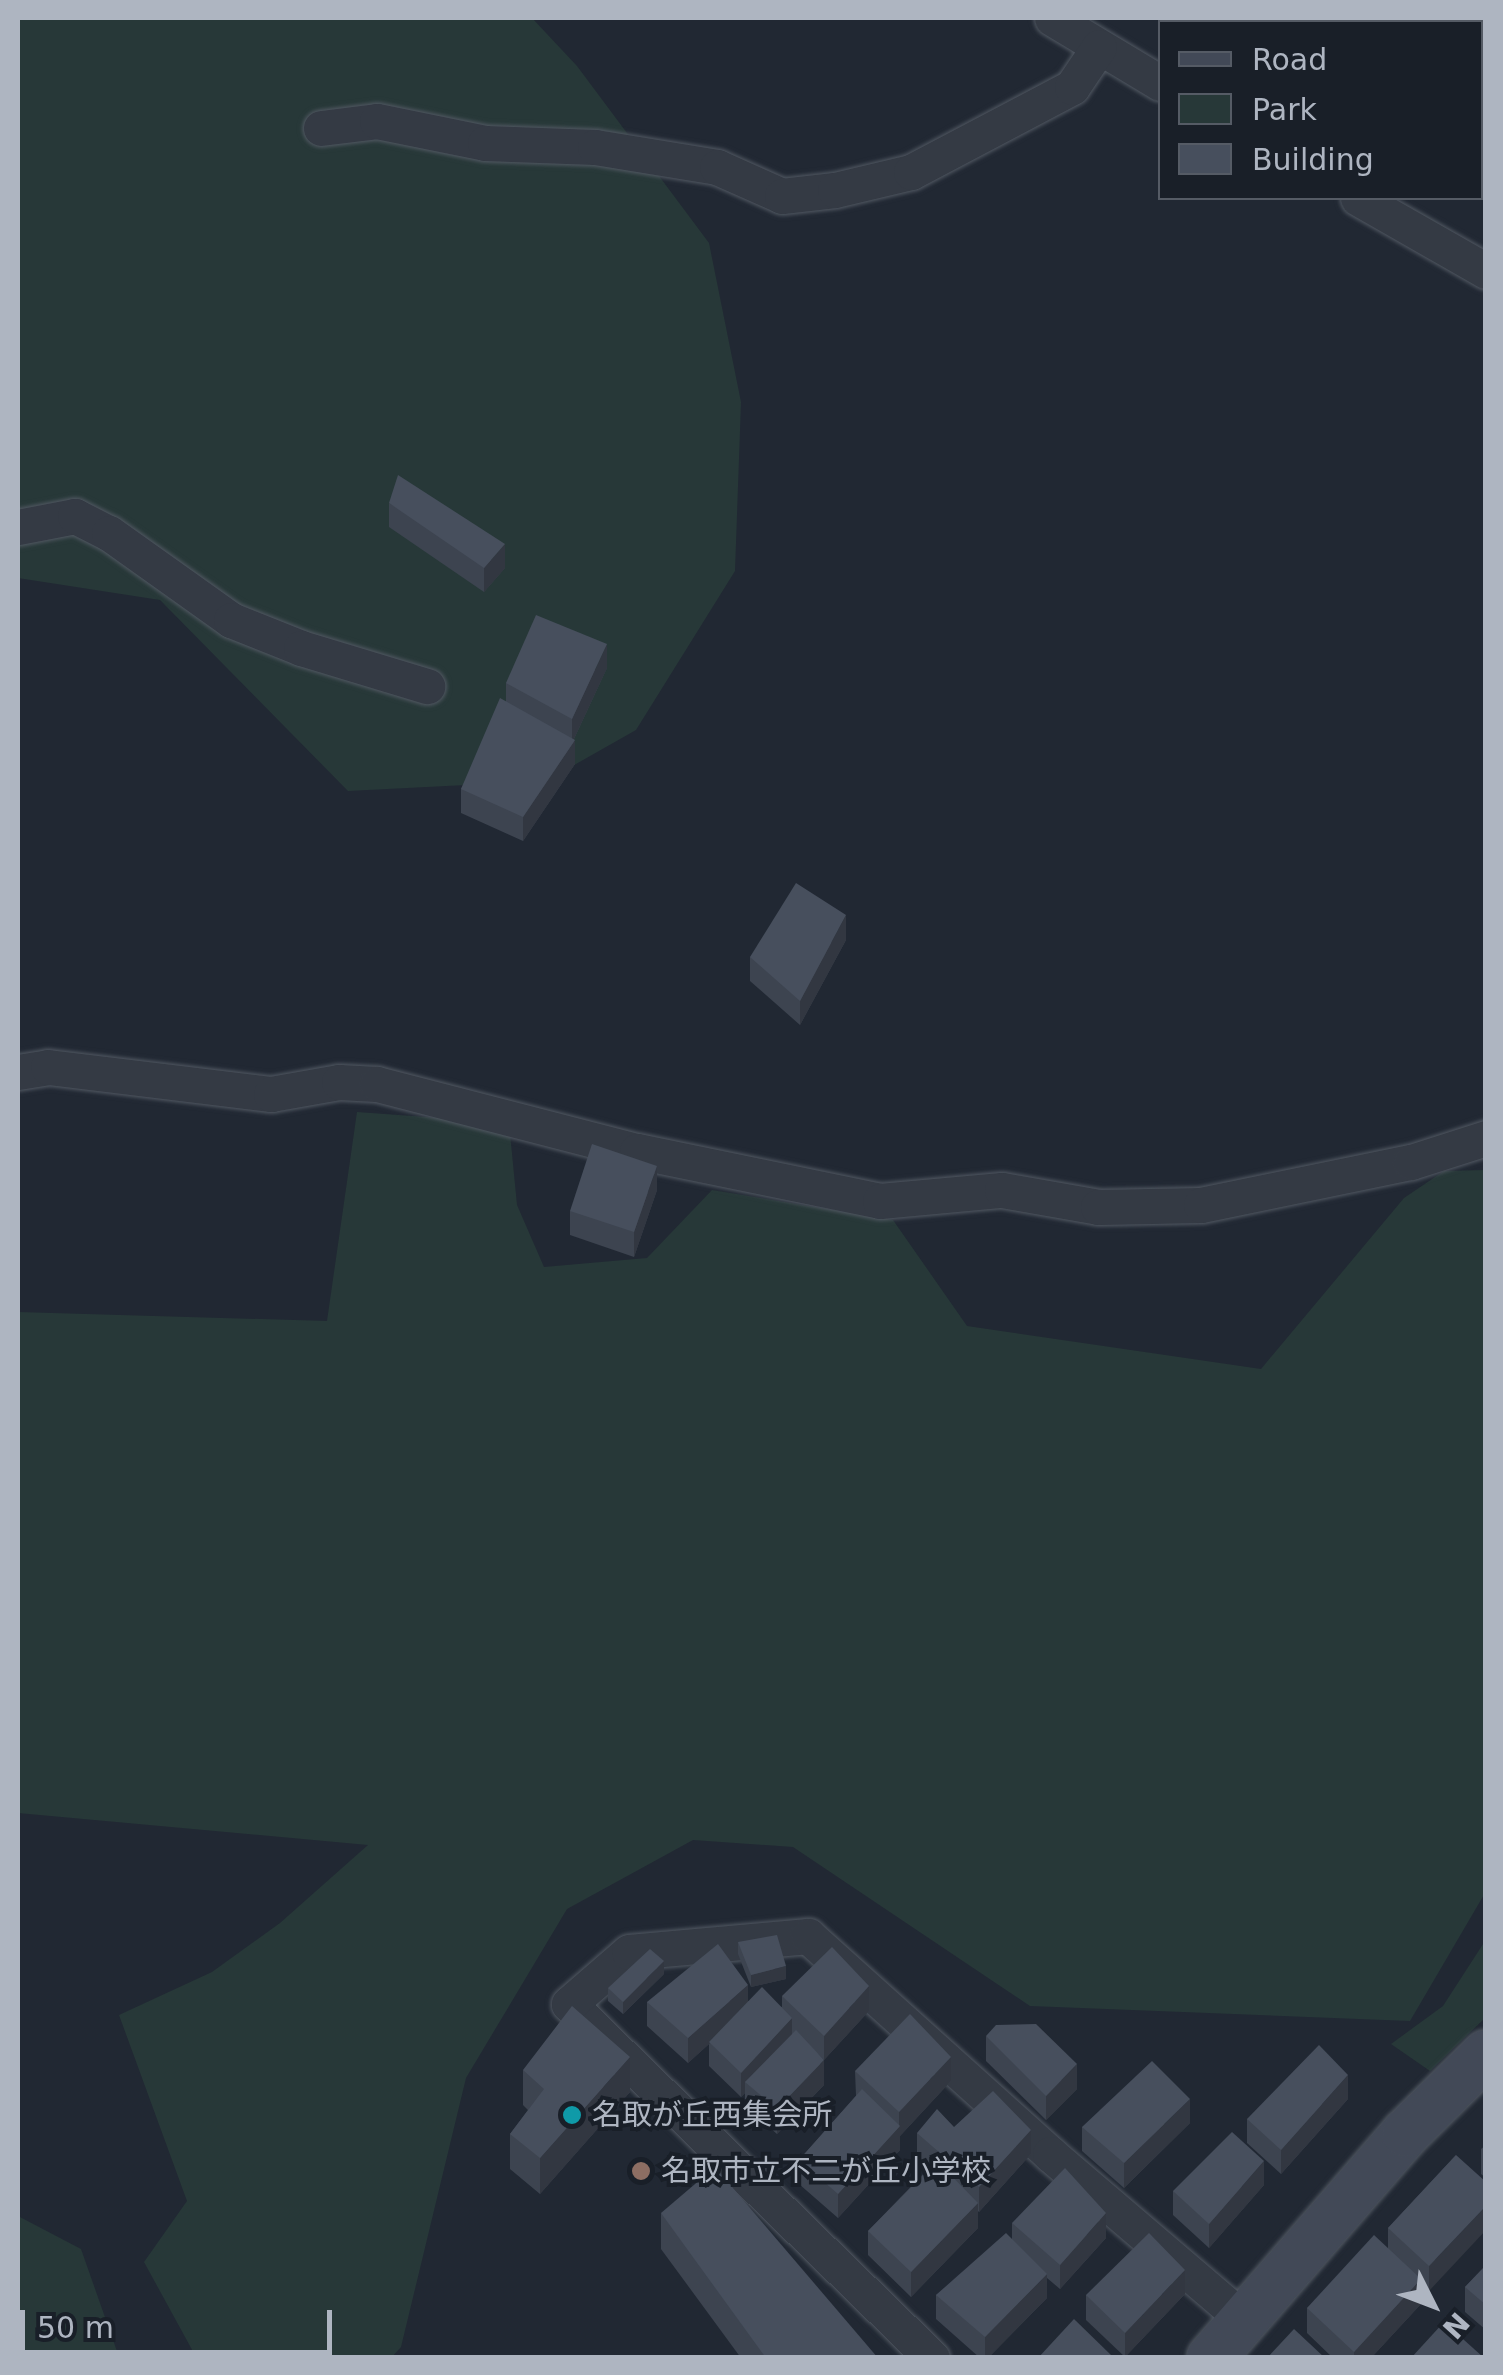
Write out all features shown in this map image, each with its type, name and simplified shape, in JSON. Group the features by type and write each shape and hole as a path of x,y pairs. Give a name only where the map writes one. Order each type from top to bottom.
{"street":[{"path":"1052,18 1158,82"},
{"path":"321,128 377,121 485,143 595,147 717,167 782,196 835,190 911,172 1072,88 1098,47"},
{"path":"1361,200 1486,272"},
{"path":"18,527 75,516 109,532 231,620 302,648 427,686"},
{"path":"18,1072 48,1067 271,1094 339,1082 376,1084 636,1151 880,1201 1002,1190 1098,1207 1201,1205 1411,1162 1486,1138"},
{"path":"932,2358 569,2004 628,1952 808,1936 1050,2154 1243,2319"},
{"path":"1211,2358 1406,2133 1486,2054"}],"green space":[{"path":"18,18 532,18 577,66 709,243 741,402 735,571 636,730 546,781 348,791 160,600 18,578"},
{"path":"357,1112 509,1123 517,1205 544,1267 647,1258 712,1190 893,1220 967,1326 1261,1369 1404,1198 1444,1171 1485,1170 1485,1893 1410,2021 1030,2006 793,1847 693,1840 567,1909 466,2078 401,2347 392,2357 196,2357 144,2262 187,2201 119,2015 212,1972 280,1923 368,1845 18,1813 18,1312 327,1321"},
{"path":"1485,1941 1485,2018 1430,2071 1391,2044 1443,2006"},
{"path":"18,2216 81,2249 119,2357 18,2357"}],"building":[{"path":"398,475 505,544 484,568 389,503"},
{"path":"536,615 607,644 572,719 506,683"},
{"path":"500,698 575,740 523,817 461,789"},
{"path":"796,883 846,915 800,1001 750,957"},
{"path":"592,1144 657,1166 634,1232 570,1211"},
{"path":"777,1935 786,1966 751,1975 738,1942"},
{"path":"718,1944 748,1985 688,2038 647,2002"},
{"path":"832,1947 869,1986 824,2036 782,1996"},
{"path":"650,1949 664,1961 623,2002 608,1988"},
{"path":"762,1987 792,2018 741,2073 709,2042"},
{"path":"572,2006 630,2057 540,2158 510,2134 544,2089 523,2070"},
{"path":"910,2014 951,2057 899,2112 855,2071"},
{"path":"1036,2024 1077,2064 1046,2096 986,2036 996,2025"},
{"path":"796,2030 824,2060 777,2109 745,2082"},
{"path":"1319,2045 1348,2075 1281,2150 1247,2119"},
{"path":"1152,2061 1190,2099 1124,2163 1082,2127"},
{"path":"862,2089 900,2126 838,2194 799,2160"},
{"path":"993,2091 1031,2130 979,2187 917,2133 937,2109 954,2127"},
{"path":"1232,2132 1264,2161 1209,2224 1173,2191"},
{"path":"1456,2155 1486,2182 1486,2206 1429,2266 1388,2228"},
{"path":"937,2161 978,2203 911,2272 868,2231"},
{"path":"715,2167 878,2358 766,2358 661,2213"},
{"path":"1065,2168 1106,2213 1060,2265 1012,2223"},
{"path":"1006,2233 1047,2274 985,2337 936,2295"},
{"path":"1149,2233 1185,2270 1125,2333 1086,2295"},
{"path":"1374,2235 1421,2279 1354,2352 1307,2308"},
{"path":"1486,2265 1486,2305 1465,2287"},
{"path":"1074,2319 1112,2356 1111,2358 1038,2358"},
{"path":"1444,2322 1483,2357 1411,2358"},
{"path":"1294,2329 1325,2358 1267,2358"}],"place":[{"name":"名取が丘西集会所","path":"572,2115"},
{"name":"名取市立不二が丘小学校","path":"641,2171"}]}
